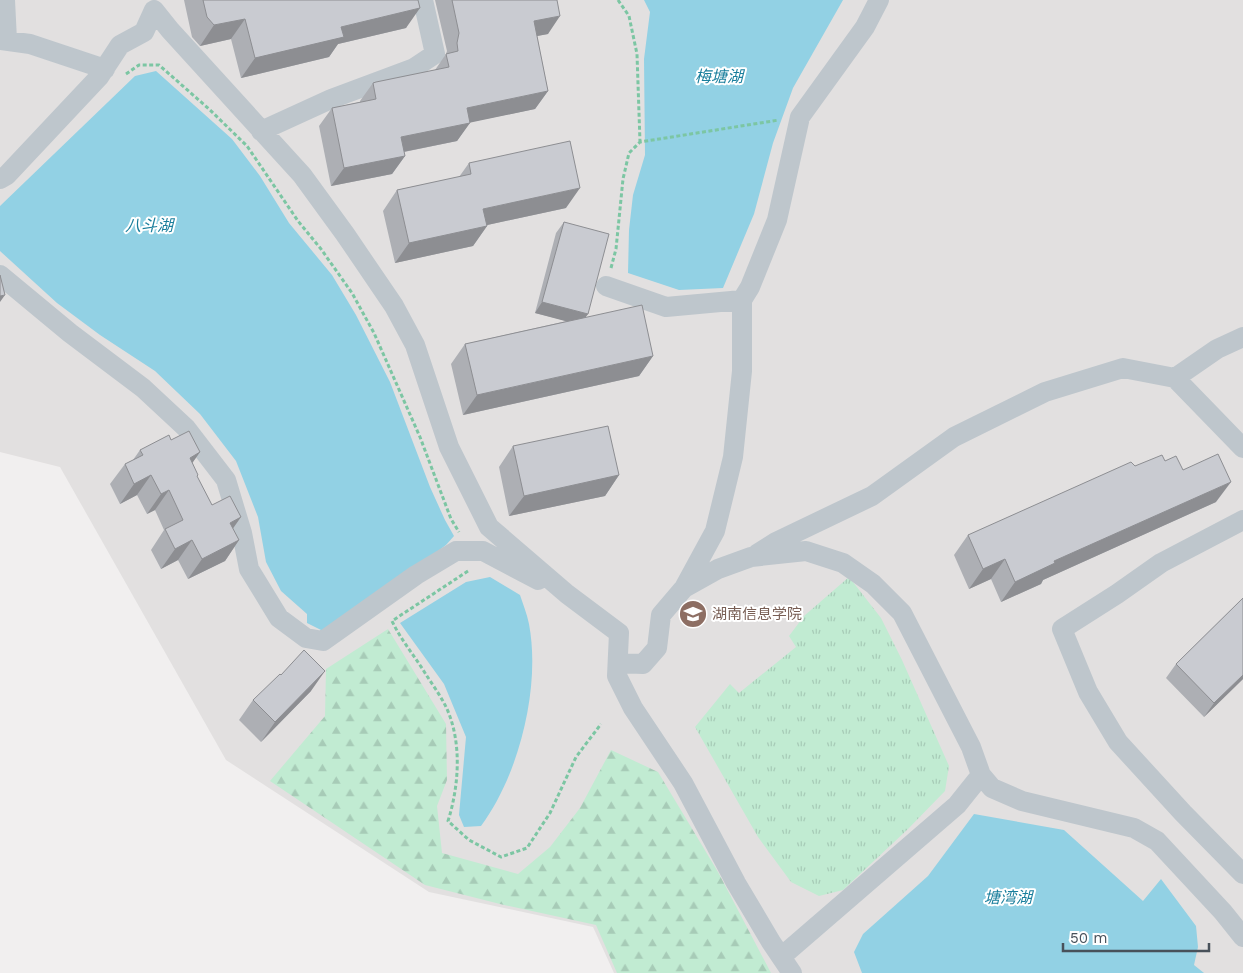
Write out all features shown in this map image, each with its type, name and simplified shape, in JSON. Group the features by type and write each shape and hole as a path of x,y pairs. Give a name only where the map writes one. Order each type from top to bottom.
{"lane":[{"path":"5,0 4,40 30,44 104,69"},
{"path":"261,131 331,99 414,68 435,54 423,0"},
{"path":"618,663 643,664 657,648 662,615 684,588 715,531 733,457 742,371 742,300 750,287 777,220 800,117 865,27 879,0"},
{"path":"154,5 170,30 302,176 345,234 394,306 415,345 450,447 489,527 567,594 619,633 617,676 633,708 683,783 736,883 786,965 957,805 981,775"},
{"path":"0,180 60,120 99,77 120,45 144,32 154,5"},
{"path":"0,275 70,333 142,388 186,428 226,480 242,534 249,569 279,618 306,638 323,641 416,576 456,551 483,551 567,594"},
{"path":"606,286 666,306 742,300"},
{"path":"1175,378 1216,349 1243,337"},
{"path":"751,558 776,542 872,496 954,437 1045,392 1123,368 1175,378 1243,448"},
{"path":"1243,520 1161,563 1118,594 1062,629 1088,692 1118,742 1183,813 1243,874"},
{"path":"684,588 718,569 751,558 806,551 843,563 873,584 902,612 971,747 981,775 992,788 1022,801 1134,828 1157,841 1223,912 1243,937"}],"path":[{"path":"618,0 629,16 637,54 640,142"},
{"path":"122,78 139,65 159,65 247,146 298,222 321,249 361,309 374,333 420,437 451,519 472,551 470,570 392,621 398,634 447,708 456,735 457,761 454,802 448,822 470,840 501,857 527,848 550,813 576,757 601,724"},
{"path":"606,286 616,249 623,180 629,153 640,142 800,117"}],"shaded area":[{"name":"湖南信息学院","path":"0,0 1243,0 1243,973 614,973 593,927 429,892 226,760 60,467 0,452"}],"green space":[{"path":"849,577 881,618 902,660 949,766 945,791 908,829 843,890 819,896 791,882 758,837 695,727 730,684 739,693 796,647 789,636 804,616"},
{"path":"388,629 446,724 447,780 437,806 442,853 518,874 550,847 580,808 611,750 658,772 718,872 771,973 617,973 596,925 425,885 270,781 325,716 326,669"}],"water":[{"name":"梅塘湖","path":"644,0 843,0 793,88 773,143 754,214 723,288 679,290 628,273 629,230 633,195 645,155 644,59 650,12"},
{"name":"八斗湖","path":"156,71 232,139 260,176 289,223 332,275 356,315 390,382 430,487 454,536 446,545 386,591 323,631 307,623 307,614 281,591 266,562 258,517 236,461 200,414 155,371 100,335 57,303 0,251 0,206 135,76"},
{"path":"490,577 520,595 529,624 532,649 532,675 524,730 506,782 481,826 464,827 459,815 466,737 444,684 400,623 466,582"},
{"name":"塘湾湖","path":"974,814 1064,830 1143,901 1161,879 1196,926 1198,947 1194,965 1204,973 862,973 854,952 863,934 928,876"}],"building":[{"path":"203,0 418,0 420,8 341,27 344,37 255,58 245,19 214,25 207,17"},
{"path":"452,0 557,0 560,16 534,21 548,91 467,108 470,123 401,137 405,156 344,168 332,108 376,99 373,83 449,67 446,54 458,51 459,33"},
{"path":"570,141 580,188 483,209 487,226 409,243 397,190 471,174 469,163"},
{"path":"564,222 609,234 588,314 542,302"},
{"path":"0,275 5,295 0,296"},
{"path":"642,305 653,356 477,395 465,344"},
{"path":"608,426 619,475 524,496 513,446"},
{"path":"189,431 200,452 190,458 212,505 230,496 241,517 230,523 239,540 202,559 192,540 175,549 165,529 183,520 169,490 161,494 151,475 134,484 125,464 143,455 140,450 169,435 171,440"},
{"path":"1218,454 1231,482 1054,561 1055,563 1015,582 1005,559 983,569 968,535 1131,462 1135,466 1162,455 1165,461 1176,456 1183,470"},
{"path":"1243,598 1243,675 1214,703 1176,664"},
{"path":"304,650 325,671 275,722 253,700 281,675"}],"place":[{"name":"湖南信息学院","path":"693,614"}]}
